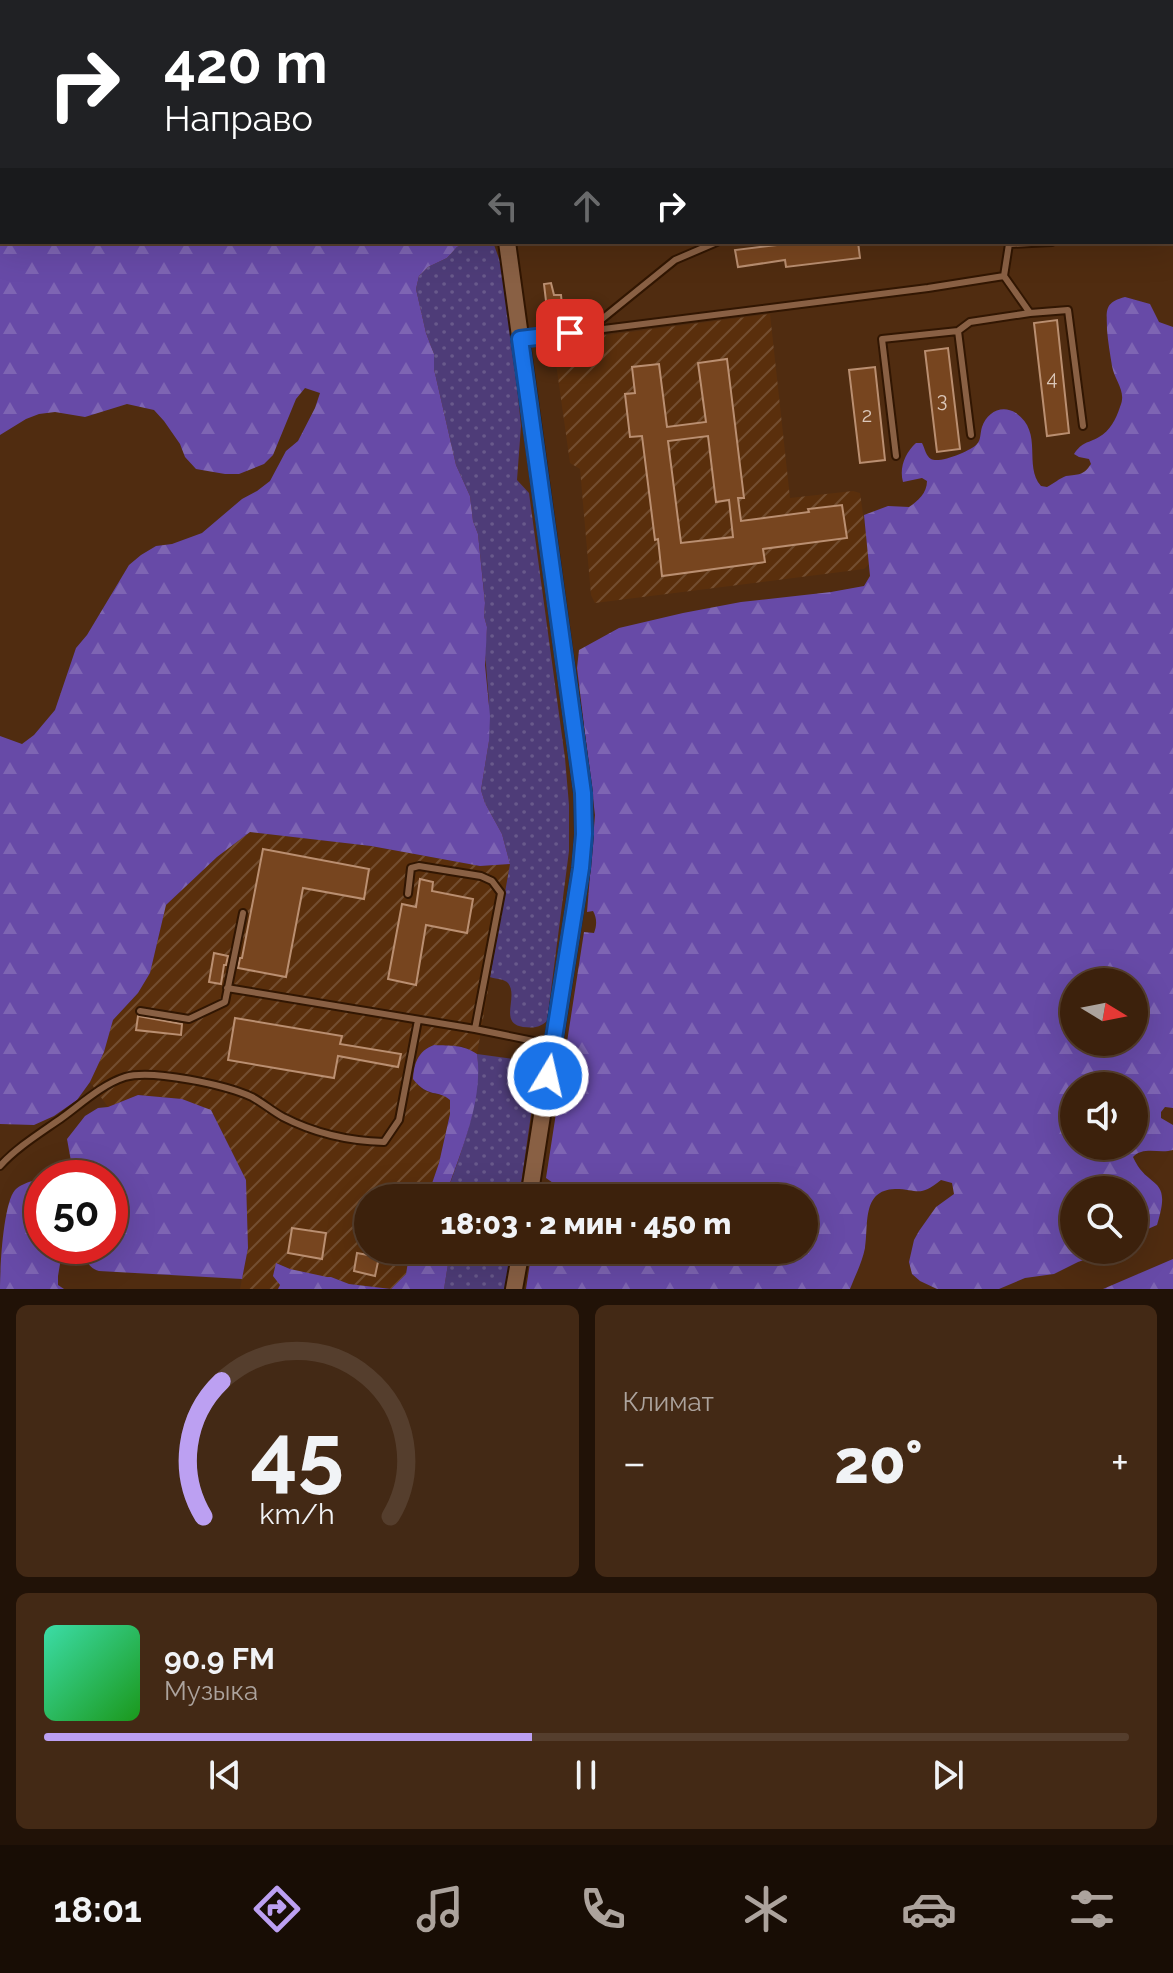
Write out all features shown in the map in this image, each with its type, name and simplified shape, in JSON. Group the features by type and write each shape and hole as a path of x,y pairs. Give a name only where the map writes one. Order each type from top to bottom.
{"main road":[{"path":"507,244 583,793 581,868 531,1184"},
{"path":"514,1289 518,1264"}],"lane":[{"path":"588,330 675,260 712,244"},
{"path":"1008,244 1004,276 1030,313"},
{"path":"520,339 1004,276"},
{"path":"896,456 882,339 958,331 970,322 1068,310 1083,426"},
{"path":"958,331 971,435"},
{"path":"408,894 411,868 419,866 481,876 492,881 501,893 475,1029"},
{"path":"140,1011 189,1019 225,1002 243,913"},
{"path":"227,988 553,1045"},
{"path":"0,1166 101,1090 125,1077 147,1074 193,1081 251,1097 284,1117 323,1133 363,1142 384,1142 399,1120 418,1020"}],"shaded area":[{"path":"464,244 494,244 506,278 521,426 517,480 529,493 565,758 569,851 547,1021 533,1027 516,1025 510,1015 511,989 508,983 490,977 510,864 502,834 481,790 489,741 489,702 485,653 487,627 478,534 470,496 456,465 434,369 434,354 416,289 419,276 428,267 447,258"},
{"path":"770,314 790,498 853,491 860,493 870,563 864,569 595,603 591,595 580,469 570,463 553,342"},
{"path":"250,832 371,846 480,866 510,864 477,1054 462,1046 434,1045 417,1058 414,1065 413,1079 422,1090 446,1096 450,1100 439,1163 432,1184 354,1184 354,1264 408,1264 406,1274 391,1289 349,1284 277,1263 278,1289 240,1289 248,1248 182,1099 138,1095 108,1107 90,1082 104,1052 113,1020 138,993 150,973 166,905 217,857"},
{"path":"477,1054 535,1062 538,1066 521,1184 451,1184 472,1114"},
{"path":"448,1264 509,1264 505,1289 444,1289"}],"green space":[{"path":"0,244 464,244 447,258 428,267 419,276 416,289 434,354 434,369 456,465 470,496 478,534 487,627 485,665 490,716 481,790 502,834 510,864 480,866 371,846 250,832 217,857 166,905 150,973 138,993 113,1020 104,1052 90,1082 77,1100 34,1125 0,1124 0,736 22,744 34,735 55,710 76,648 129,565 156,546 172,544 202,533 242,499 270,481 286,451 298,441 320,393 305,388 296,399 273,455 264,464 239,474 196,469 154,410 127,404 85,417 55,412 39,414 0,435"},
{"path":"1125,297 1150,304 1159,322 1173,327 1173,1108 1165,1107 1161,1118 1173,1125 1173,1150 1148,1151 1148,1072 1060,1072 1060,1160 1135,1160 1146,1176 1060,1176 1060,1264 1074,1264 1054,1274 1025,1278 999,1289 937,1289 920,1281 912,1274 909,1262 914,1240 936,1207 954,1194 952,1183 941,1180 923,1191 895,1189 877,1196 869,1211 864,1254 850,1289 526,1289 530,1264 818,1264 818,1184 555,1184 546,1178 584,932 594,933 596,924 593,911 587,912 595,815 577,668 579,650 619,628 683,613 864,586 870,576 864,515 888,506 909,507 925,489 927,481 922,478 903,482 902,466 909,451 916,443 922,443 928,456 935,460 962,453 977,444 984,422 996,411 1011,410 1024,421 1031,439 1033,469 1041,486 1047,487 1066,476 1083,473 1091,464 1089,459 1074,454 1106,431 1122,401 1112,366 1107,330 1108,309 1113,302"},
{"path":"434,1045 456,1046 477,1054 477,1092 472,1118 450,1184 432,1184 450,1114 450,1100 429,1092 413,1079 414,1068 424,1051"},
{"path":"138,1095 182,1099 211,1110 246,1180 248,1248 242,1279 99,1271 89,1264 128,1264 128,1160 71,1160 67,1139 85,1116 98,1108"},
{"path":"1148,1178 1157,1185 1162,1198 1157,1225 1148,1229"},
{"path":"24,1184 24,1264 60,1264 58,1285 64,1289 0,1289 8,1209 11,1197"},
{"path":"1173,1259 1173,1289 1103,1289"},
{"path":"276,1263 349,1284 391,1289 278,1289 280,1285 273,1276"},
{"path":"408,1264 448,1264 444,1289 391,1289 406,1274"}],"building":[{"path":"786,244 858,244 860,258 786,267 785,260 738,267 735,250"},
{"path":"551,283 554,295 561,295 562,305 556,305 560,326 548,329 544,284"},
{"path":"1057,320 1069,433 1047,436 1034,323"},
{"path":"948,348 960,449 937,452 925,351"},
{"path":"727,359 744,498 738,498 741,521 842,505 847,538 763,549 765,562 662,576 642,436 630,437 625,394 635,393 632,367 659,364 667,427 706,422 698,363","holes":["708,436 716,502 729,500 733,537 681,543 668,441"]},
{"path":"875,367 885,460 860,463 849,370"},
{"path":"263,849 369,869 364,899 303,888 286,977 238,968"},
{"path":"420,879 433,882 432,891 473,899 467,933 426,925 416,985 388,979 402,904 416,907"},
{"path":"214,953 228,956 221,984 209,982"},
{"path":"138,1016 182,1024 181,1035 136,1030"},
{"path":"235,1018 342,1036 340,1044 401,1054 398,1067 338,1056 334,1078 228,1060"},
{"path":"292,1228 326,1233 322,1259 288,1253"},
{"path":"355,1264 378,1264 375,1276 354,1271"}],"route":[{"path":"548,1076 581,868 583,793 520,339 570,333"}]}
